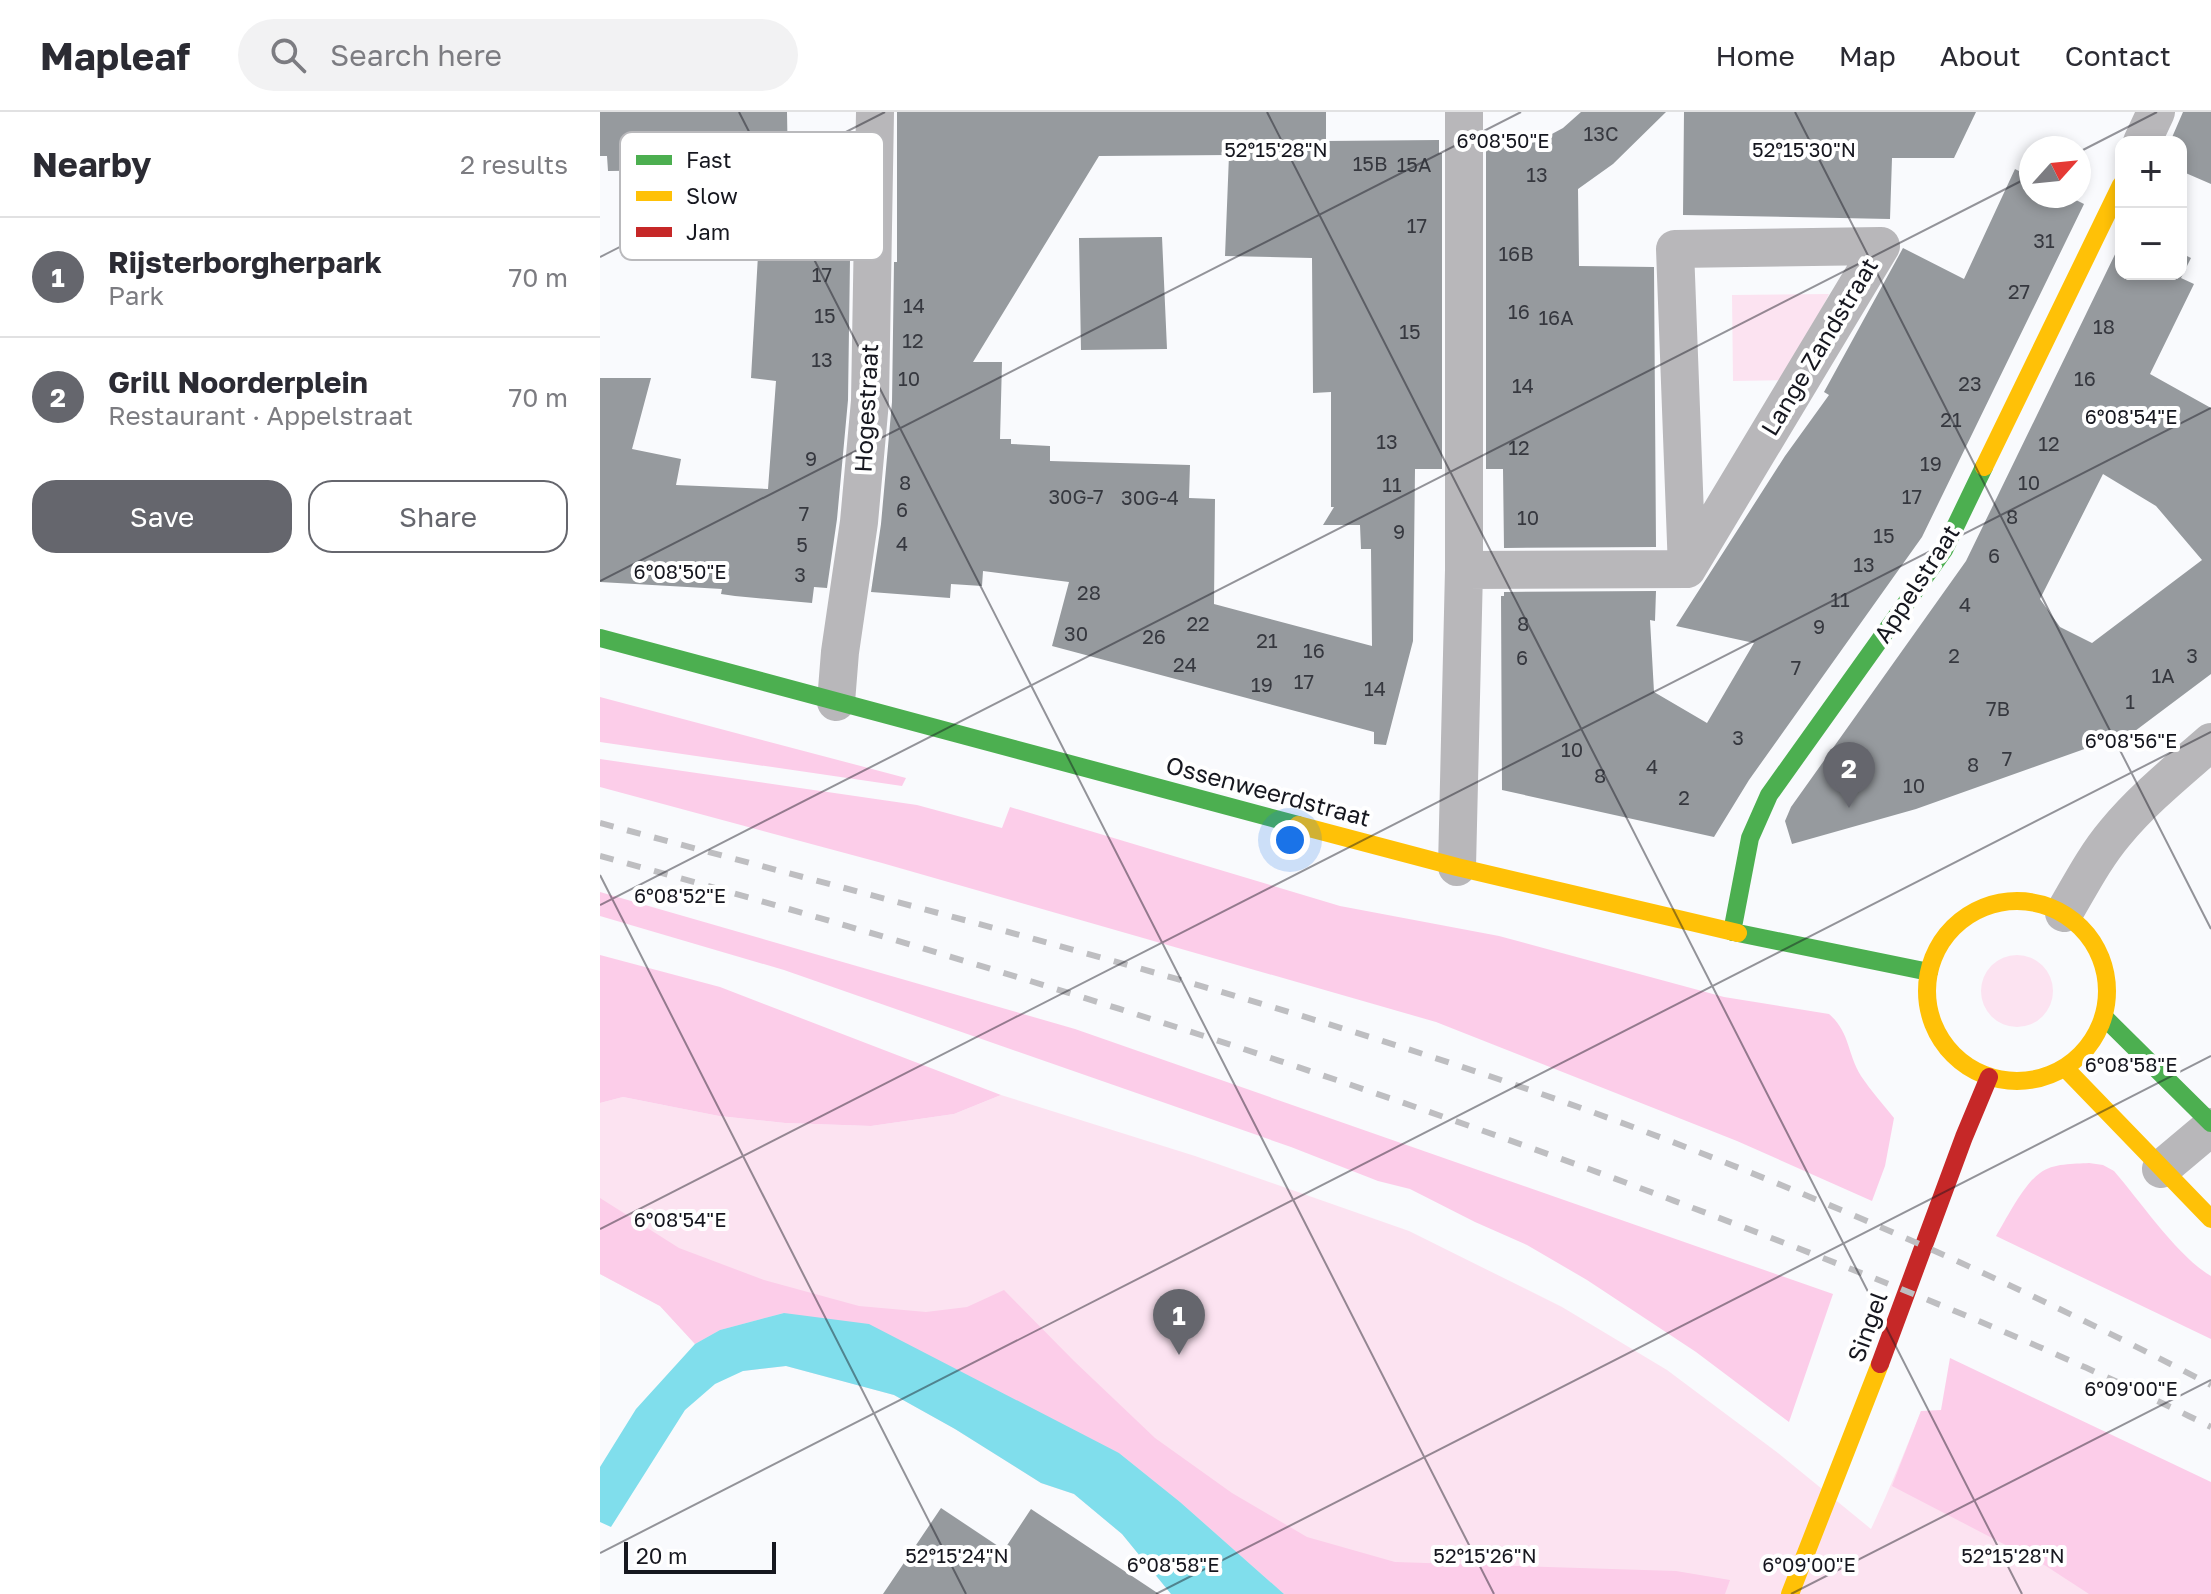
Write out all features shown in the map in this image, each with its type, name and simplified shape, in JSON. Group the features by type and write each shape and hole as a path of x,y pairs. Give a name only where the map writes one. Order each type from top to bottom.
{"street":[{"name":"Hogestraat","path":"875,112 875,132"},
{"path":"1457,867 1464,570 1464,112"},
{"path":"2145,136 2156,112"},
{"name":"Appelstraat","path":"1732,932 1750,838 1769,795 1944,550 2115,197"},
{"name":"Lange Zandstraat","path":"1881,246 1695,555 1687,569 1675,249 1881,246"},
{"name":"Hogestraat","path":"836,702 859,522 870,401 872,260"},
{"path":"1464,570 1687,569"},
{"name":"Ossenweerdstraat","path":"600,638 1457,867 1732,932 1929,972"},
{"path":"2064,913 2095,859 2113,835 2142,804 2211,742"},
{"path":"2018,900 2046,905 2064,913 2079,925 2102,958 2108,997 2104,1017 2089,1046 2065,1068 2036,1079 2020,1081 1989,1077 1961,1061 1939,1036 1932,1021 1928,1005 1929,972 1934,954 1944,937 1973,911 1990,904 2018,900"},
{"path":"2104,1017 2153,1063 2211,1125 2161,1169"},
{"path":"2065,1068 2211,1219"},
{"name":"Singel","path":"1790,1594 1989,1077"}],"shaded area":[{"path":"1829,294 1787,380 1733,381 1732,295"},
{"path":"600,697 906,778 902,786 600,742"},
{"path":"600,759 917,805 1002,828 1010,807 1340,906 1499,936 1724,997 1829,1014 1845,1035 1861,1076 1894,1118 1885,1166 1872,1201 1737,1141 1436,1022 882,863 600,787"},
{"path":"600,892 1075,1029 1833,1294 1789,1422 1696,1352 1587,1280 1527,1245 1410,1189 1378,1181 1291,1147 784,970 600,916"},
{"path":"600,955 720,987 1001,1095 954,1114 871,1126 785,1123 719,1116 623,1097 600,1103"},
{"path":"2024,955 2043,965 2051,977 2051,1005 2043,1017 2031,1025 2010,1027 1991,1017 1983,1005 1981,984 1991,965 2003,957"},
{"path":"1001,1095 1195,1156 1409,1231 1562,1307 1667,1370 1778,1453 1871,1529 1921,1411 2211,1594 1171,1594 1122,1534 1074,1494 1041,1483 894,1395 786,1366 744,1371 695,1344 660,1306 600,1274 600,1103 623,1097 719,1116 785,1123 871,1126 954,1114"},
{"path":"2089,1163 2114,1171 2172,1242 2211,1276 2211,1339 1996,1236 2022,1193 2040,1173 2057,1166"},
{"path":"600,1198 679,1248 764,1280 859,1306 926,1312 967,1307 1004,1290 1155,1438 1232,1493 1307,1537 1395,1562 1676,1571 1730,1580 1725,1594 1284,1594 1119,1453 784,1313 720,1330 695,1344 660,1306 600,1274"},
{"path":"1950,1358 2211,1482 2211,1594 2089,1594 2046,1566 1892,1486 1921,1411 1941,1410"}],"water":[{"path":"784,1313 869,1324 1119,1453 1284,1594 1171,1594 1122,1534 1074,1494 1041,1483 894,1395 786,1366 743,1371 715,1384 685,1410 611,1527 600,1522 600,1467 636,1409 695,1344 720,1330"}],"building":[{"path":"600,112 787,112 787,132 620,132 620,171 608,171 607,156 600,156"},
{"path":"897,112 1326,112 1326,141 1439,140 1439,153 1442,153 1442,469 1415,469 1413,641 1386,745 1374,744 1374,732 1052,646 1069,582 983,571 982,586 951,584 950,598 871,592 881,524 892,402 894,262 897,262","holes":["1229,155 1225,256 1312,258 1313,393 1331,392 1331,507 1334,507 1323,525 1360,525 1361,549 1371,549 1372,646 1214,604 1215,499 1189,498 1190,465 1050,461 1050,446 1011,444 1011,439 1000,439 1002,362 973,362 1099,156"]},
{"path":"1581,112 1666,112 1613,164 1578,189 1579,266 1654,267 1656,547 1504,548 1503,469 1486,469 1486,149 1537,142 1563,128"},
{"path":"1684,112 1976,112 1954,158 1892,158 1890,219 1683,215"},
{"path":"2183,112 2211,112 2211,184 2187,174 2187,136 2173,136"},
{"path":"2015,169 2019,171 2019,208 2082,208 1922,537 1749,780 1714,837 1502,790 1501,596 1504,592 1656,591 1655,621 1650,620 1654,692 1707,723 1754,643 1676,626 1785,456 1829,395 1824,392 1903,248 1964,279"},
{"path":"1162,237 1167,349 1081,350 1079,238"},
{"path":"2115,254 2115,280 2185,280 2194,284 2150,374 2211,408 2211,674 2135,731 1916,809 1792,844 1785,821 1791,807 1966,561","holes":["2103,474 2156,506 2202,560 2092,643 2060,627 2040,599"]},
{"path":"758,260 850,260 848,400 827,588 814,587 812,603 721,594 722,589 600,582 600,378 651,378 632,449 681,459 676,485 768,489 776,381 751,378"},
{"path":"941,1508 1004,1550 1031,1509 1159,1594 883,1594"}],"railway":[{"path":"600,823 1165,976 1390,1043 1501,1080 1683,1146 1862,1219 2038,1299 2211,1385"},
{"path":"600,856 1009,974 1413,1106 1680,1203 1881,1281 2081,1365 2211,1427"}],"traffic: fast":[{"path":"1732,932 1750,838 1769,795 1944,550 1984,467"},
{"path":"600,638 1298,825"},
{"path":"1738,933 1929,972"},
{"path":"2104,1017 2211,1123"}],"traffic: slow":[{"path":"1984,467 2115,197"},
{"path":"1298,825 1457,867 1738,933"},
{"path":"2017,901 2035,902 2052,908 2081,927 2100,956 2106,973 2107,991 2106,1009 2100,1026 2081,1055 2052,1074 2035,1080 2017,1081 1999,1080 1982,1074 1953,1055 1934,1026 1928,1009 1927,991 1928,973 1934,956 1953,927 1982,908 1999,902 2017,901"},
{"path":"2065,1068 2211,1219"},
{"path":"1790,1594 1880,1364"}],"traffic: jam":[{"path":"1880,1364 1989,1077"}],"place":[{"name":"Grill Noorderplein","path":"1849,808"},
{"name":"Rijsterborgherpark","path":"1179,1355"}]}
